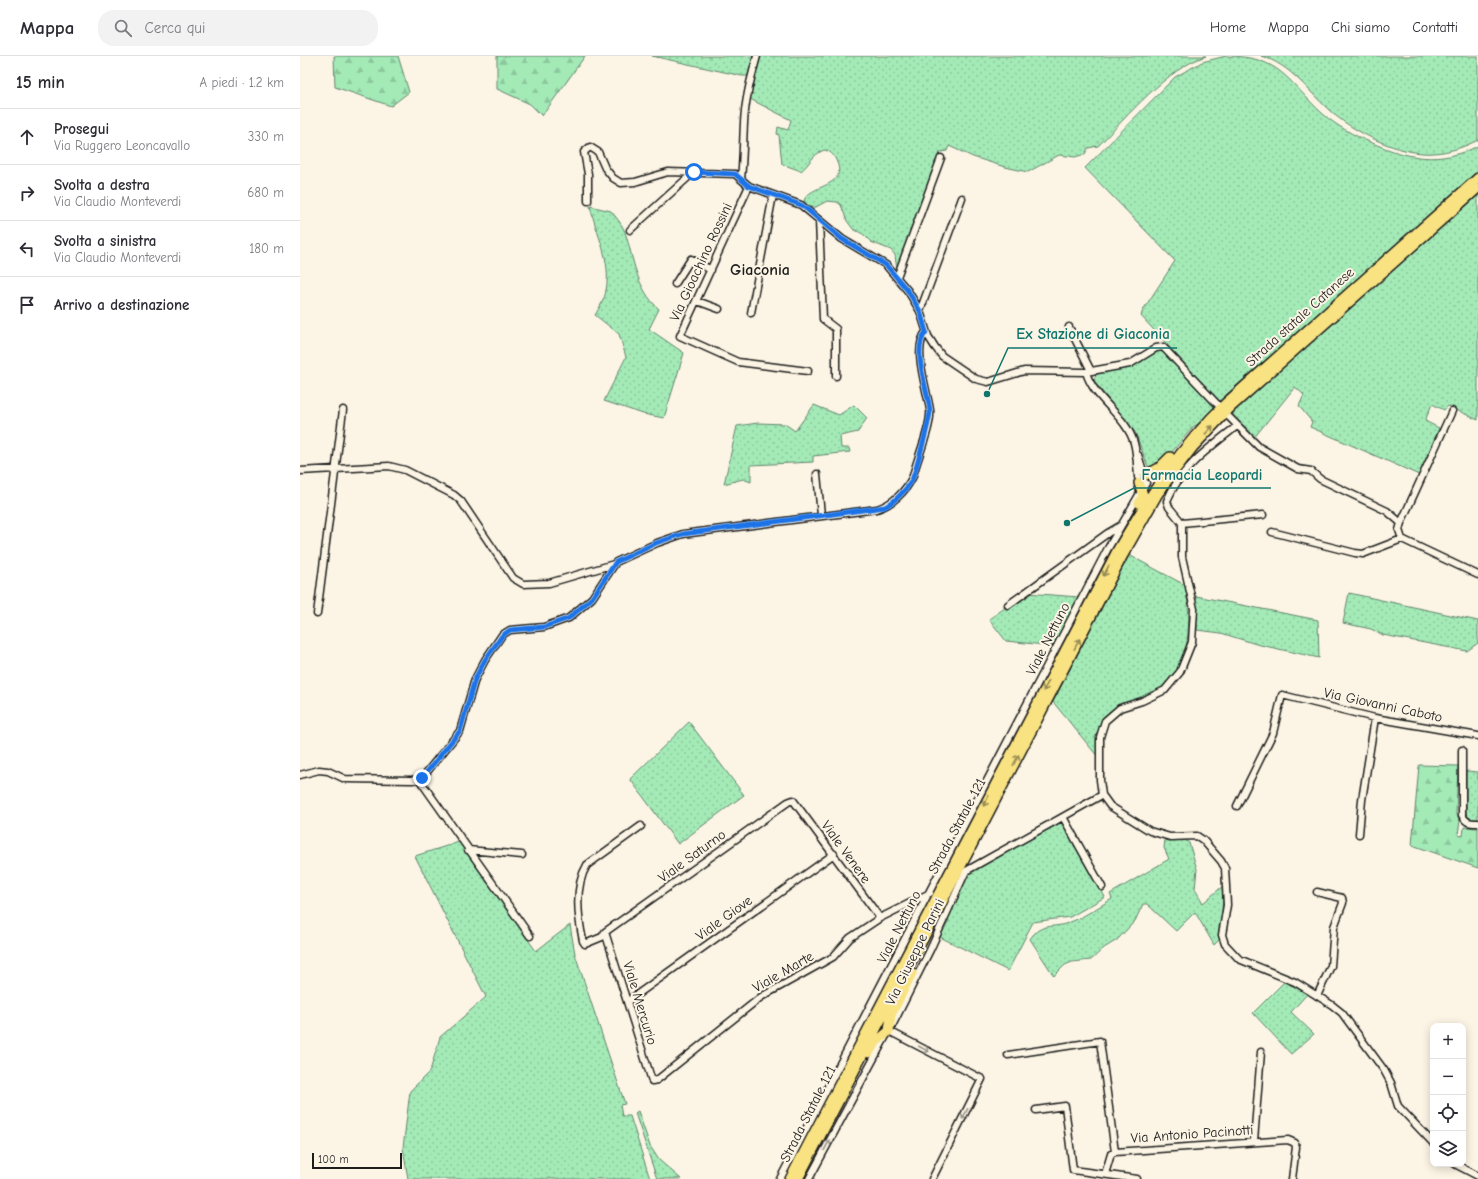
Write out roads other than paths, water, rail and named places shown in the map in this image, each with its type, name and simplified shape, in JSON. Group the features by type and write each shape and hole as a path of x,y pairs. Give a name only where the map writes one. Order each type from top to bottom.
{"main road":[{"name":"Strada statale Catanese","path":"1144,484 1263,368 1478,178"},
{"name":"Strada statale Catanese","path":"1144,484 1193,447 1231,407 1478,188"},
{"path":"1144,484 1163,465 1185,439 1201,427"},
{"name":"Strada Statale 121","path":"790,1179 1117,552 1144,484"},
{"name":"Strada Statale 121","path":"798,1179 1123,555 1144,484"},
{"path":"845,1089 857,1076 875,1043 889,1031 891,1015 922,951 926,932"}],"street":[{"path":"741,179 744,152 744,122 750,78 756,56"},
{"path":"588,201 588,174 584,152 590,147 598,152 605,168 613,178 621,183 635,182 662,172 735,174 749,186 801,205 842,239 886,265 908,291 920,311 926,332 942,356 976,379 985,382 1024,371 1089,372 1130,364 1156,348 1163,347 1217,404"},
{"path":"897,277 941,158"},
{"path":"630,230 694,172"},
{"name":"Via Gioachino Rossini","path":"749,186 680,336 738,362 808,371"},
{"path":"751,313 773,195"},
{"path":"920,311 962,198"},
{"path":"819,220 823,319 836,328 836,376"},
{"path":"675,284 691,259 711,270"},
{"path":"696,301 719,309"},
{"path":"1069,327 1089,372 1089,382 1128,430 1134,442 1144,484"},
{"path":"300,471 337,468 397,467 417,478 445,489 460,501 513,578 522,584 549,583 614,564 656,543 683,534 885,507 890,504 911,482 930,415 923,382 920,341 926,332"},
{"path":"317,614 337,468 343,410"},
{"path":"1402,539 1399,530 1401,523 1452,411"},
{"path":"1228,416 1265,451 1298,469 1310,471 1320,479 1387,511 1401,523"},
{"path":"1237,426 1196,459 1173,489 1167,501 1169,507 1182,523 1182,557 1194,609 1192,642 1180,672 1165,690 1142,701 1120,708 1106,721 1100,737 1100,780 1102,795 1110,806 1150,831 1170,837 1197,836 1203,840 1225,868 1227,905 1222,935 1225,944 1238,959 1245,963 1295,982 1332,1005 1351,1024 1384,1070 1391,1083 1398,1106 1430,1140"},
{"path":"818,474 820,515"},
{"name":"Viale Nettuno","path":"780,1179 1120,526 1144,484"},
{"path":"1182,523 1264,515"},
{"path":"1008,604 1120,526"},
{"path":"1272,532 1363,554 1402,539 1478,574"},
{"path":"300,775 320,770 328,771 344,779 422,778 460,731 475,679 485,660 502,636 510,630 544,627 569,618 592,598 614,564"},
{"name":"Via Giovanni Caboto","path":"1237,806 1273,733 1282,695 1375,718 1478,736"},
{"path":"1359,834 1362,800 1375,718"},
{"path":"1462,750 1462,815 1465,821 1469,823 1478,823"},
{"path":"420,779 468,850 530,936"},
{"name":"Via Giuseppe Parini","path":"809,1179 889,1031 930,950 966,871 1102,795"},
{"name":"Viale Venere","path":"793,800 880,918"},
{"name":"Viale Saturno","path":"641,826 587,865 583,872 579,910 583,941 585,944 602,937 605,932 788,802 793,800"},
{"path":"1063,817 1102,887"},
{"path":"468,850 522,855"},
{"name":"Viale Giove","path":"628,1001 834,854"},
{"path":"1317,892 1342,898 1343,903 1334,928 1332,966 1317,996"},
{"name":"Viale Marte","path":"652,1081 657,1080 761,997 833,957 850,938 880,918 930,893"},
{"name":"Viale Mercurio","path":"605,932 652,1081"},
{"path":"889,1031 982,1079 932,1179"},
{"path":"1008,1054 1100,1041 1115,1152"},
{"path":"1254,1142 1261,1052"},
{"path":"1036,1110 1065,1106 1073,1170 1137,1179"},
{"name":"Via Antonio Pacinotti","path":"1105,1174 1111,1154 1115,1152 1288,1140 1295,1143 1296,1152 1292,1179"},
{"path":"1461,1167 1478,1176"}],"place":[{"name":"Ex Stazione di Giaconia","path":"987,394"},
{"name":"Farmacia Leopardi","path":"1067,523"}],"district":[{"name":"Giaconia","path":"760,270"}]}
